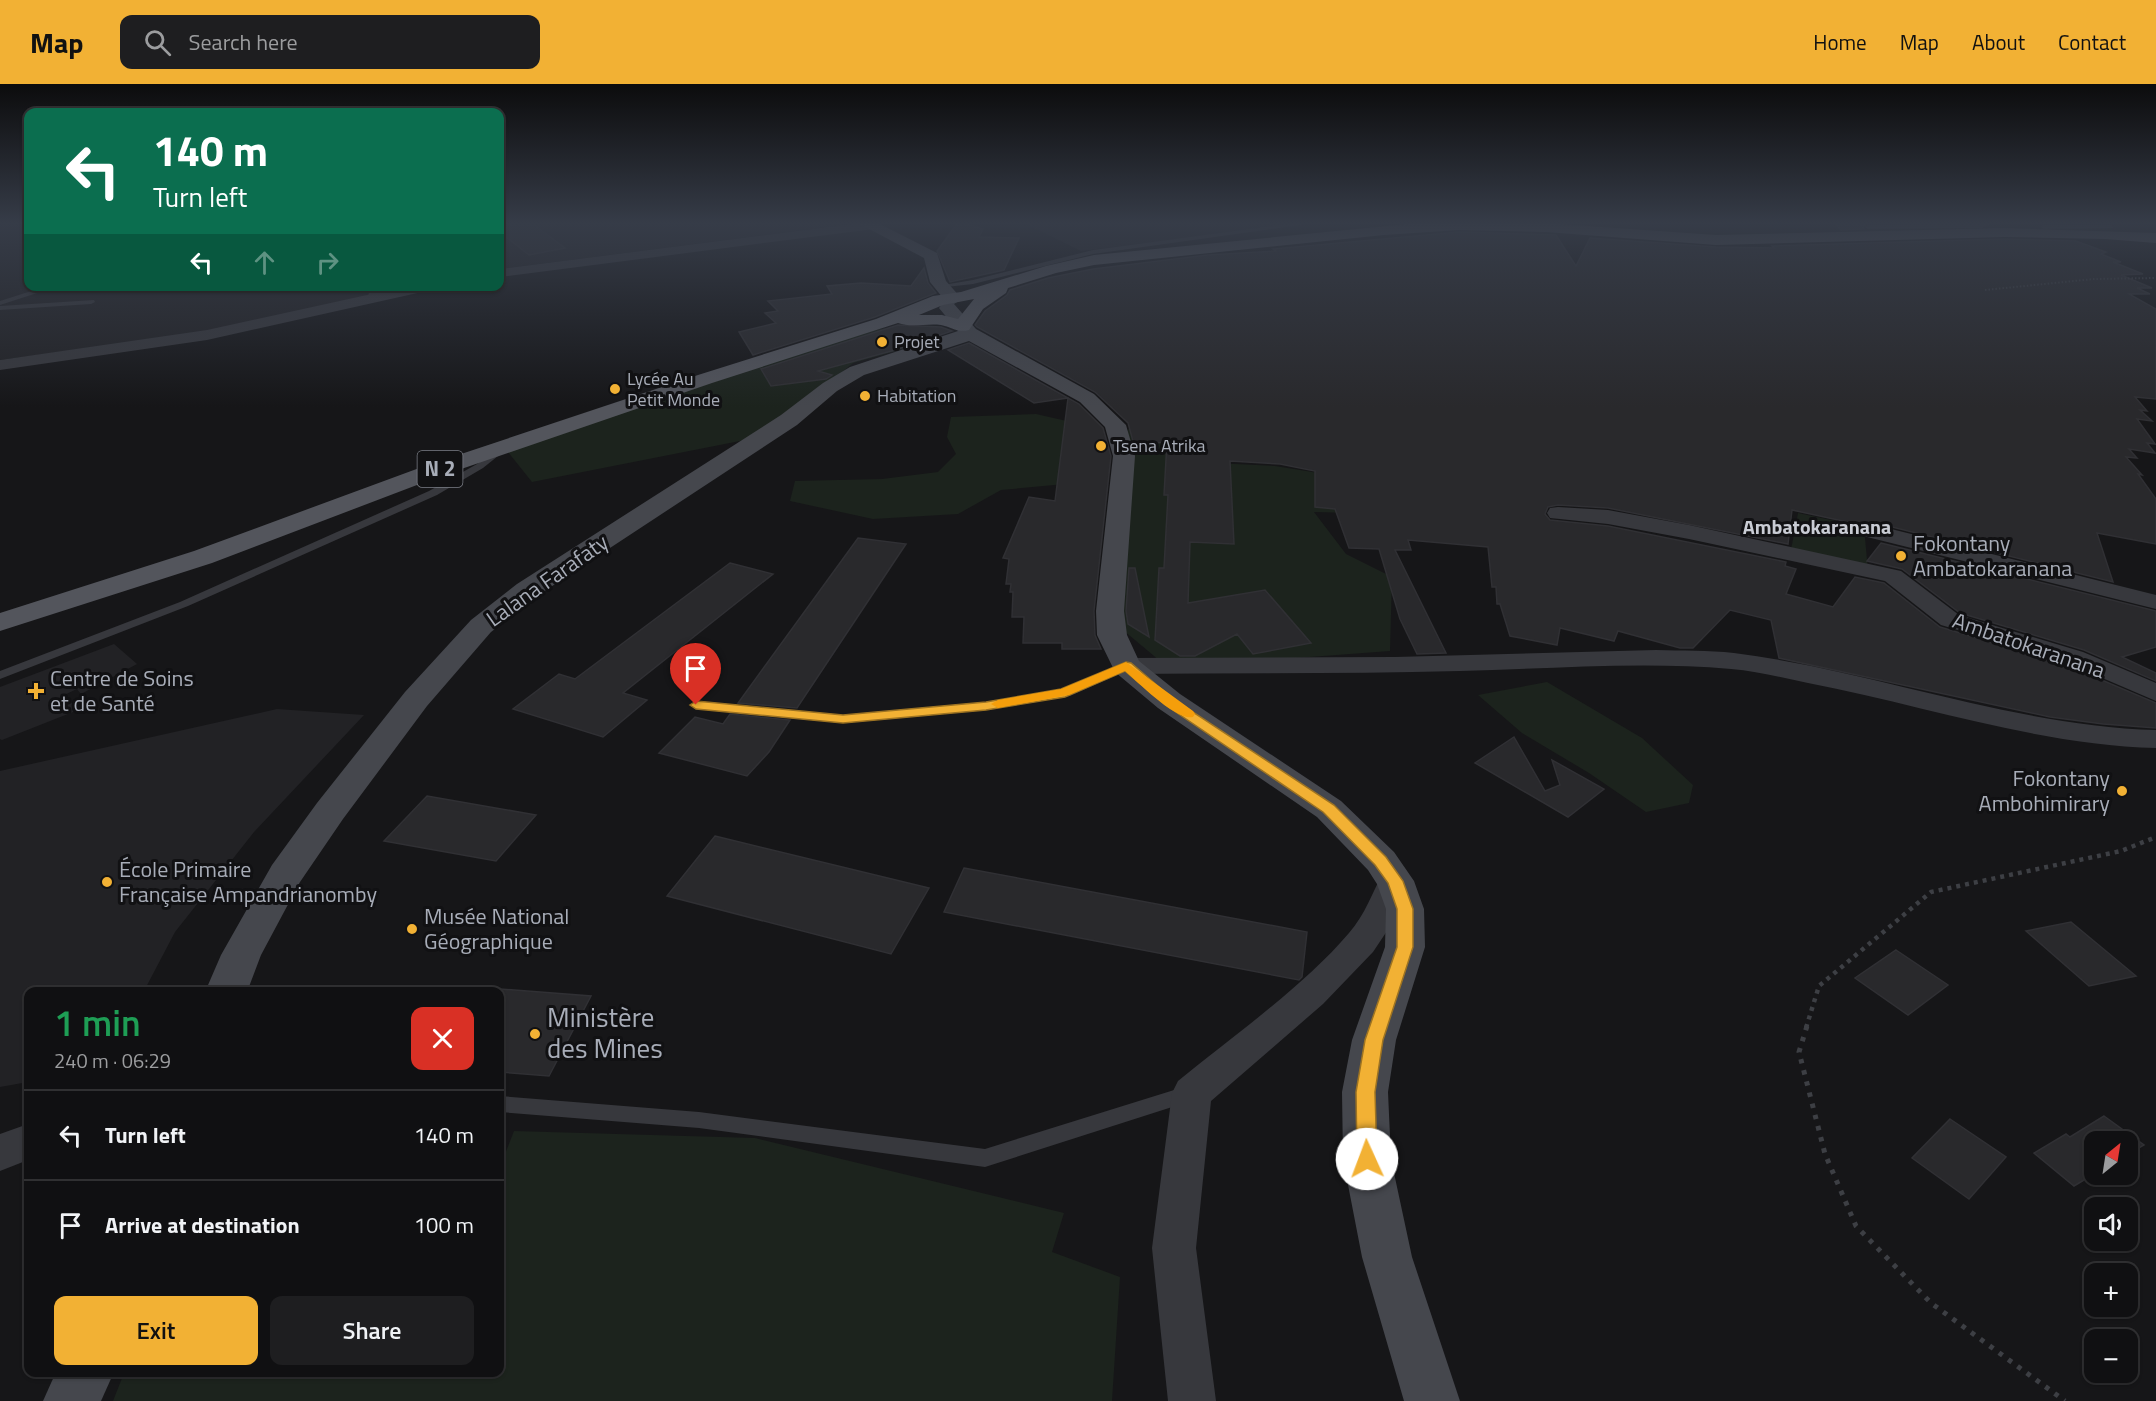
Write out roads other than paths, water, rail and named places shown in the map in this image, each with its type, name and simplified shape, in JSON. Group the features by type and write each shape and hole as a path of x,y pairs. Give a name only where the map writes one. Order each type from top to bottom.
{"main road":[{"path":"942,283 965,330"},
{"name":"N 2","path":"0,621 203,557 504,447 882,322 987,283"},
{"path":"882,322 911,308 924,297 947,297 959,289 973,290 990,283"},
{"path":"965,330 977,305 1003,283"},
{"path":"882,322 930,318 965,330 1087,398 1115,425 1124,456 1110,611 1112,635 1126,666 1168,701 1329,809 1381,861 1395,881 1405,909 1405,947 1374,1040 1365,1092 1367,1159 1387,1257 1432,1401"},
{"name":"Lalana Farafaty","path":"228,987 241,955 285,875 416,699 481,626 527,590 789,420 830,387 857,371 956,340 965,330"},
{"path":"71,1401 84,1377"}],"street":[{"path":"0,365 207,335 373,292"},
{"name":"Ambatokaranana","path":"1558,513 1608,517 1689,532 1893,576 1950,620 2074,657 2156,693"},
{"path":"1871,531 2156,602"},
{"path":"1126,666 1395,665 1656,658 1715,660 1827,678 1961,710 2035,724 2120,738 2156,739"},
{"path":"1191,1401 1174,1248 1192,1093 1310,993 1361,943 1376,922 1395,881"},
{"path":"0,1153 24,1144"}],"lane":[{"path":"0,306 42,291"},
{"path":"0,306 91,302"},
{"path":"0,675 184,604 433,493 480,466 504,447"},
{"path":"696,705 843,719 986,706 1065,693 1126,666"},
{"path":"504,1104 699,1120 985,1158 1192,1093"}],"place":[{"name":"Projet","path":"882,342"},
{"name":"Lycée Au Petit Monde","path":"615,389"},
{"name":"Habitation","path":"865,396"},
{"name":"Tsena Atrika","path":"1101,446"},
{"name":"Fokontany Ambatokaranana","path":"1901,556"},
{"name":"Centre de Soins et de Santé","path":"36,691"},
{"name":"Fokontany Ambohimirary","path":"2122,791"},
{"name":"École Primaire Française Ampandrianomby","path":"107,882"},
{"name":"Musée National Géographique","path":"412,929"},
{"name":"Ministère des Mines","path":"535,1034"}],"district":[{"name":"Ambatokaranana","path":"1817,527"}]}
